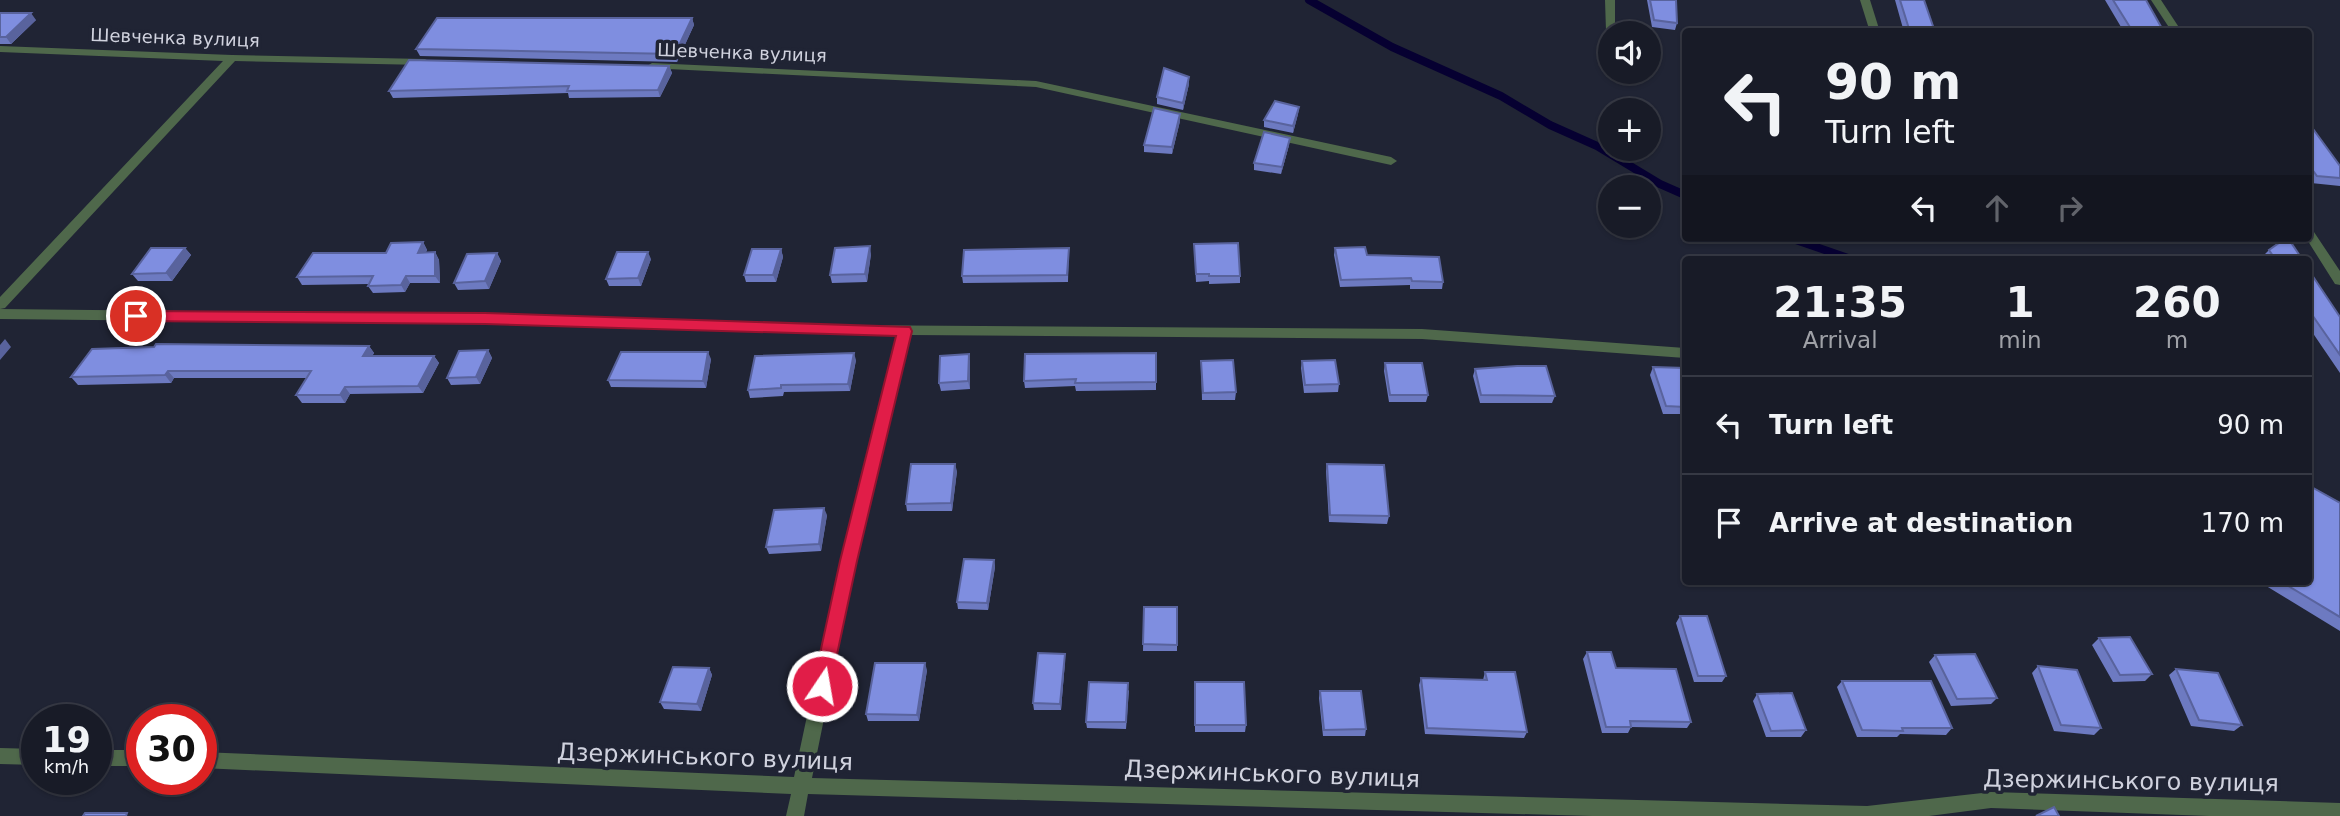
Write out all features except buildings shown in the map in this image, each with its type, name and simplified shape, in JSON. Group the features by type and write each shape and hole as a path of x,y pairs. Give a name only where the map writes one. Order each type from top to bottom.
{"street":[{"path":"1610,0 1611,21"},
{"path":"1864,0 1874,28"},
{"path":"2156,0 2174,28"},
{"name":"Шевченка вулиця","path":"0,49 232,58 440,62"},
{"path":"0,305 232,58"},
{"name":"Шевченка вулиця","path":"634,66 1037,84 1391,161"},
{"path":"2312,238 2340,281"},
{"path":"0,314 485,319 905,331 1422,334 1682,353"},
{"path":"795,816 848,561 905,331"},
{"path":"0,756 21,757"},
{"name":"Дзержинського вулиця","path":"217,761 802,786 1867,815 1991,800 2340,811"}],"waterway":[{"path":"1309,0 1392,47 1501,96 1550,125 1597,146 1660,184 1682,194"},
{"path":"1802,242 1842,256"}],"route":[{"path":"136,316 485,319 905,331 848,561 822,686"}]}
